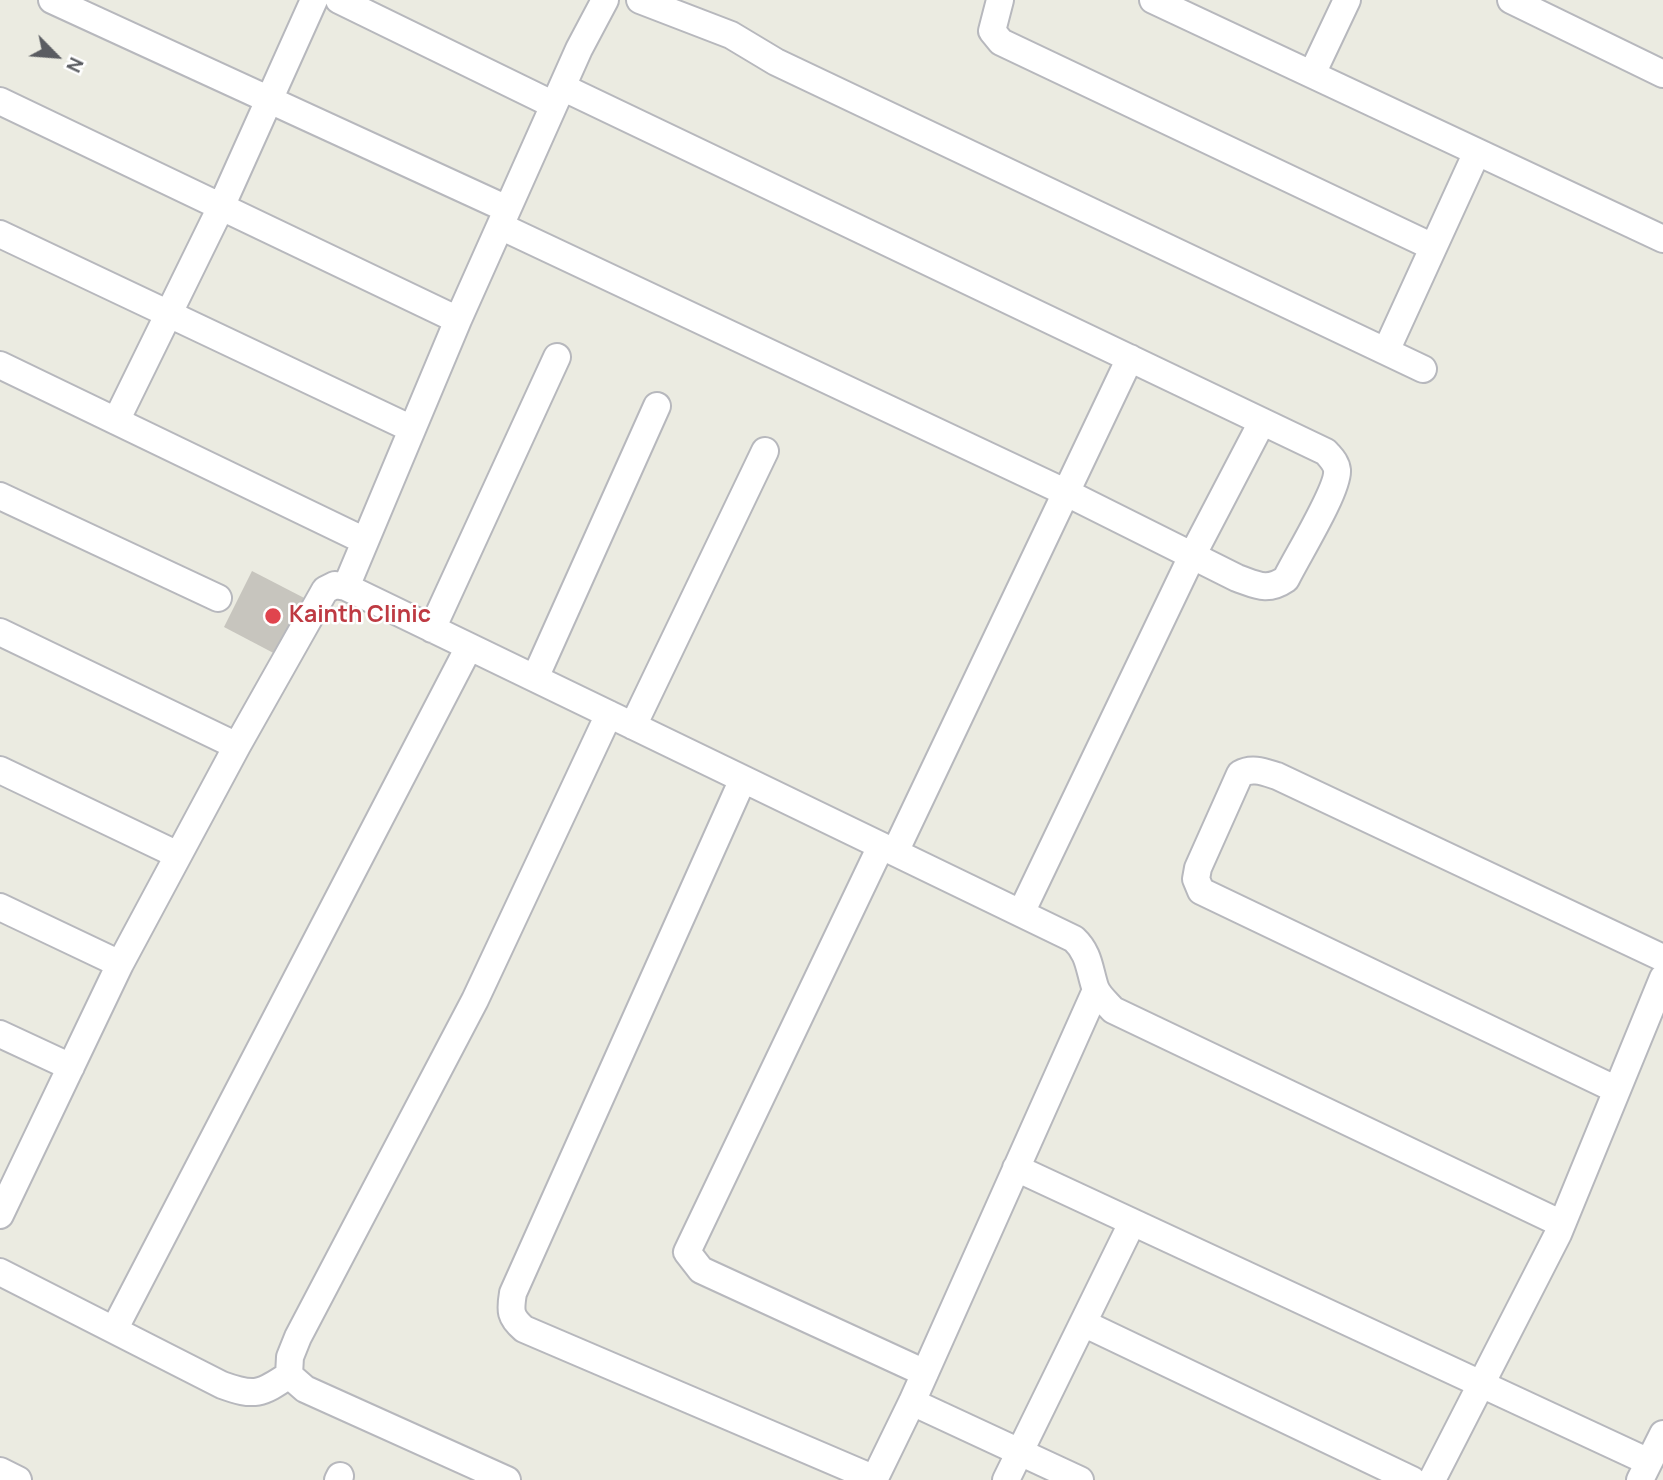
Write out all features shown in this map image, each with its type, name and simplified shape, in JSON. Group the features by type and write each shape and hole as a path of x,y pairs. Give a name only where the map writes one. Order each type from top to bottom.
{"street":[{"path":"52,0 270,99 504,218 1192,556 1262,587 1276,586 1286,579 1338,474 1335,462 1326,452 1130,358 558,96 339,0"},
{"path":"116,421 221,206 314,0"},
{"path":"346,587 458,320 558,96 605,0"},
{"path":"640,0 731,35 776,62 1423,369"},
{"path":"1000,0 992,31 1001,42 1433,247"},
{"path":"1153,0 1663,239"},
{"path":"1312,74 1347,0"},
{"path":"1511,0 1663,74"},
{"path":"0,101 458,320"},
{"path":"1386,351 1477,152"},
{"path":"0,234 412,429"},
{"path":"432,629 557,357"},
{"path":"925,1373 701,1269 687,1252 1067,493 1130,358"},
{"path":"0,365 365,541"},
{"path":"535,678 657,406"},
{"path":"1021,913 1192,556 1262,422"},
{"path":"633,726 765,451"},
{"path":"0,496 218,598"},
{"path":"0,1215 120,964 237,746 325,590 335,585 346,587 1074,939 1084,948 1096,990 1114,1010 1562,1224"},
{"path":"0,632 237,746"},
{"path":"114,1330 469,647"},
{"path":"289,1375 290,1357 298,1336 475,1000 609,714"},
{"path":"1617,1090 1201,891 1196,878 1198,868 1240,774 1247,770 1260,771 1277,776 1663,958"},
{"path":"0,771 178,855"},
{"path":"743,779 513,1293 510,1310 513,1319 524,1328 874,1479 912,1402 1096,990"},
{"path":"0,907 120,964"},
{"path":"1432,1480 1562,1224 1663,978"},
{"path":"0,1034 71,1067"},
{"path":"1016,1168 1480,1386 1645,1471 1663,1434"},
{"path":"1006,1480 1132,1223"},
{"path":"0,1272 222,1385 245,1394 258,1394 289,1375"},
{"path":"1083,1323 1412,1480"},
{"path":"289,1375 305,1388 507,1480"},
{"path":"912,1402 1080,1480"},
{"path":"0,1471 19,1480"}],"building":[{"path":"252,571 312,602 283,658 224,627"}],"place":[{"name":"Kainth Clinic","path":"273,616"}]}
